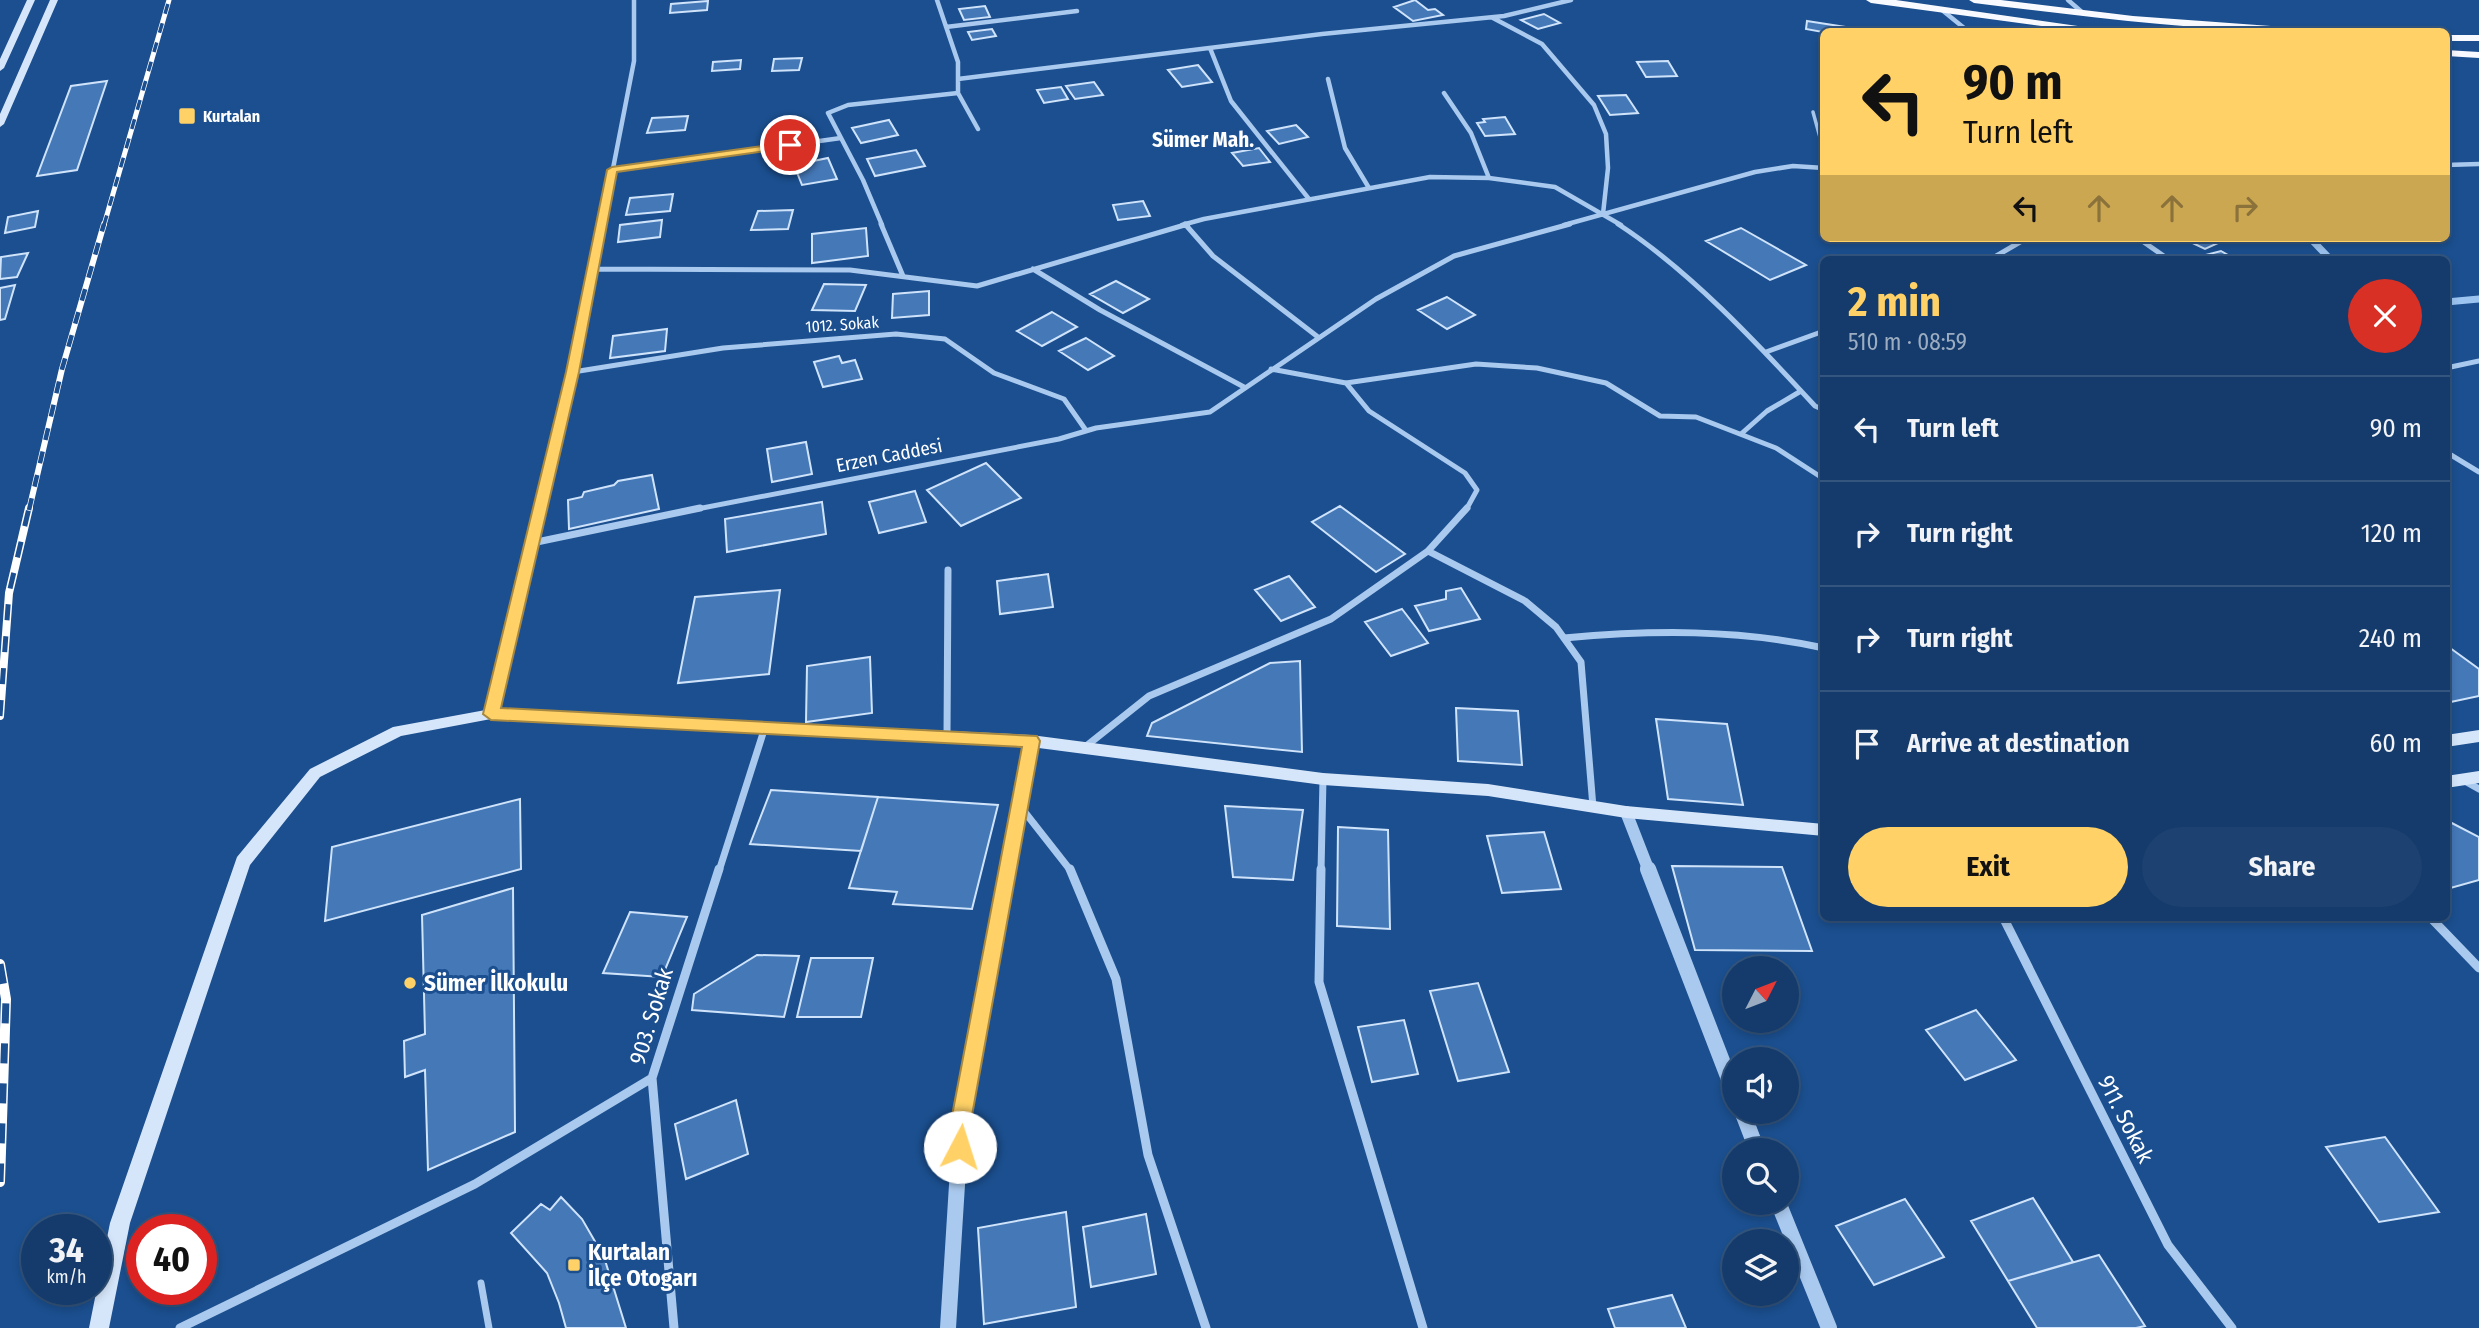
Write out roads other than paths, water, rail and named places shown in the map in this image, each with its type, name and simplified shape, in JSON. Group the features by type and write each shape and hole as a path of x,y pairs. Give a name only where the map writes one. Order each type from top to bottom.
{"highway":[{"path":"1871,0 2084,28"},
{"path":"1974,0 2083,13 2265,28"},
{"path":"2450,37 2479,38"},
{"path":"2450,53 2479,55"}],"main road":[{"path":"0,68 31,0"},
{"path":"0,124 54,0"},
{"path":"99,1328 120,1223 243,862 315,773 398,731 491,714 947,735 1031,741 1323,779 1488,790 1626,811 1820,830"},
{"path":"2450,740 2479,736"},
{"path":"2450,782 2479,777"}],"street":[{"path":"491,714 573,372 634,61 634,0"},
{"path":"937,0 958,62 958,93 978,130"},
{"path":"958,79 1493,17 1571,0"},
{"path":"2068,0 2083,13"},
{"path":"1942,10 1964,28"},
{"path":"946,27 1077,11"},
{"path":"1493,17 1542,44 1594,105 1606,134 1608,168 1603,214"},
{"path":"1210,48 1231,101 1309,199"},
{"path":"1328,79 1345,148 1369,188"},
{"path":"903,275 863,180 828,113 836,108 958,93"},
{"path":"1444,93 1465,119 1484,159 1489,178"},
{"path":"612,170 841,138"},
{"path":"2450,165 2477,166"},
{"name":"Erzen Caddesi","path":"532,543 1059,439 1084,429 1184,418 1210,412 1377,299 1454,256 1755,172 1793,166 1820,168"},
{"path":"593,269 850,270 977,286 1185,224 1430,177 1489,178 1555,187 1649,244 1766,352 1820,408"},
{"path":"1185,224 1213,256 1318,337"},
{"path":"1996,256 2019,242"},
{"path":"2144,242 2164,256"},
{"path":"1033,269 1100,310 1244,387"},
{"path":"1766,352 1820,332"},
{"name":"1012. Sokak","path":"573,372 723,348 908,335 945,339 994,373 1064,399 1084,429"},
{"path":"2450,367 2479,361"},
{"path":"1270,369 1346,383 1476,364 1537,368 1606,383 1660,416 1696,417 1776,447 1820,476"},
{"path":"1085,748 1149,696 1331,619 1428,551 1466,510 1477,490 1465,473 1369,411 1346,383"},
{"path":"1741,434 1767,411 1801,391"},
{"path":"2450,454 2479,472"},
{"path":"1428,551 1525,601 1556,626 1581,662 1593,807"},
{"path":"947,735 948,570"},
{"path":"1564,638 1631,631 1713,629 1786,639 1820,647"},
{"name":"903. Sokak","path":"674,1328 652,1078 765,727"},
{"path":"948,1328 961,1121 1031,741"},
{"path":"1323,779 1320,982 1423,1328"},
{"path":"2463,780 2479,789"},
{"path":"1019,805 1068,864 1116,979 1148,1155 1206,1328"},
{"path":"1626,811 1722,1061"},
{"name":"911. Sokak","path":"2005,921 2168,1245 2232,1328"},
{"path":"2434,921 2479,968"},
{"path":"180,1328 475,1184 652,1078"},
{"path":"1783,1215 1829,1328"}],"lane":[{"path":"1813,112 1820,137"},
{"path":"481,1283 489,1328"}],"waterway":[{"path":"2314,242 2327,256"},
{"path":"2450,302 2479,299"}],"railway":[{"path":"104,225 169,0"},
{"path":"29,510 62,369 104,224"},
{"path":"0,716 9,593 29,508"},
{"path":"0,964 6,999 0,1182"}],"place":[{"name":"Kurtalan","path":"187,116"},
{"name":"Sümer İlkokulu","path":"410,983"},
{"name":"Kurtalan İlçe Otogarı","path":"574,1265"}],"district":[{"name":"Sümer Mah.","path":"1203,140"}]}
